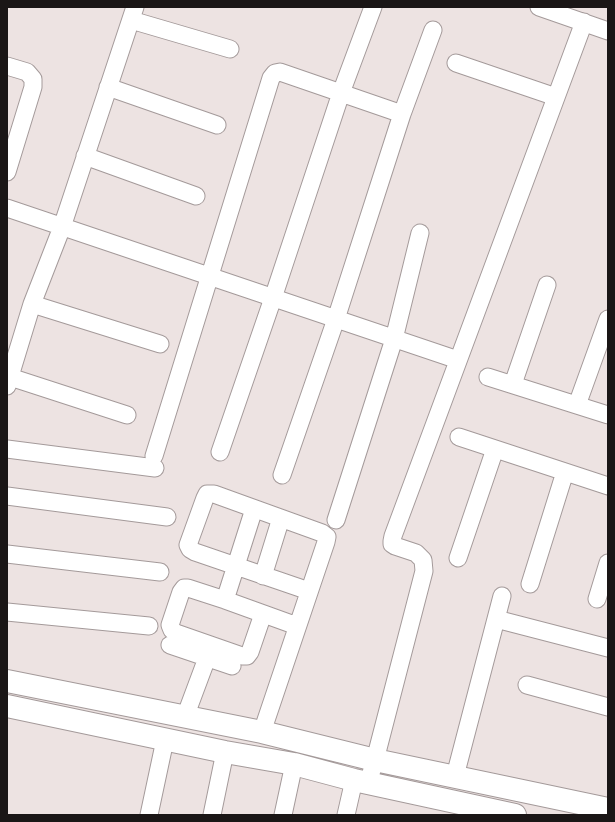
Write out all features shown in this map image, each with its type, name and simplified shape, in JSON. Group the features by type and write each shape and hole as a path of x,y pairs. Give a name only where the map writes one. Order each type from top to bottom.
{"street":[{"path":"220,452 341,93 373,7"},
{"path":"539,7 608,31"},
{"path":"127,415 8,381 32,304 62,227 133,13 230,49"},
{"path":"346,815 361,781 375,760 424,570 423,560 416,553 395,546 392,544 392,541 584,22"},
{"path":"282,475 336,319 402,114 433,30"},
{"path":"456,63 556,97"},
{"path":"7,66 27,72 33,79 33,87 13,137 7,172"},
{"path":"7,449 155,462 271,78 275,73 280,72 402,114"},
{"path":"108,87 217,125"},
{"path":"85,156 196,196"},
{"path":"7,208 458,360"},
{"path":"336,520 394,339 420,233"},
{"path":"513,384 547,285"},
{"path":"32,304 160,344"},
{"path":"577,405 608,319"},
{"path":"488,377 608,414"},
{"path":"459,438 608,486"},
{"path":"458,558 495,449"},
{"path":"530,584 565,472"},
{"path":"262,732 326,542 327,537 322,532 214,494 207,494 204,498 188,545 190,549 309,591"},
{"path":"7,496 167,517"},
{"path":"225,600 254,509"},
{"path":"263,576 281,518"},
{"path":"7,554 160,572"},
{"path":"597,599 608,562"},
{"path":"263,614 250,652 247,656 242,656 176,633 172,630 170,625 180,592 184,588 188,588 225,600 297,626"},
{"path":"455,776 502,596"},
{"path":"7,612 149,626"},
{"path":"496,619 608,648"},
{"path":"170,645 232,666"},
{"path":"185,717 207,658"},
{"path":"7,681 262,732 375,760 608,809"},
{"path":"527,685 608,707"},
{"path":"7,706 165,740 294,764 494,813 516,815"},
{"path":"149,815 165,740"},
{"path":"212,815 225,752"},
{"path":"283,815 294,764"}]}
